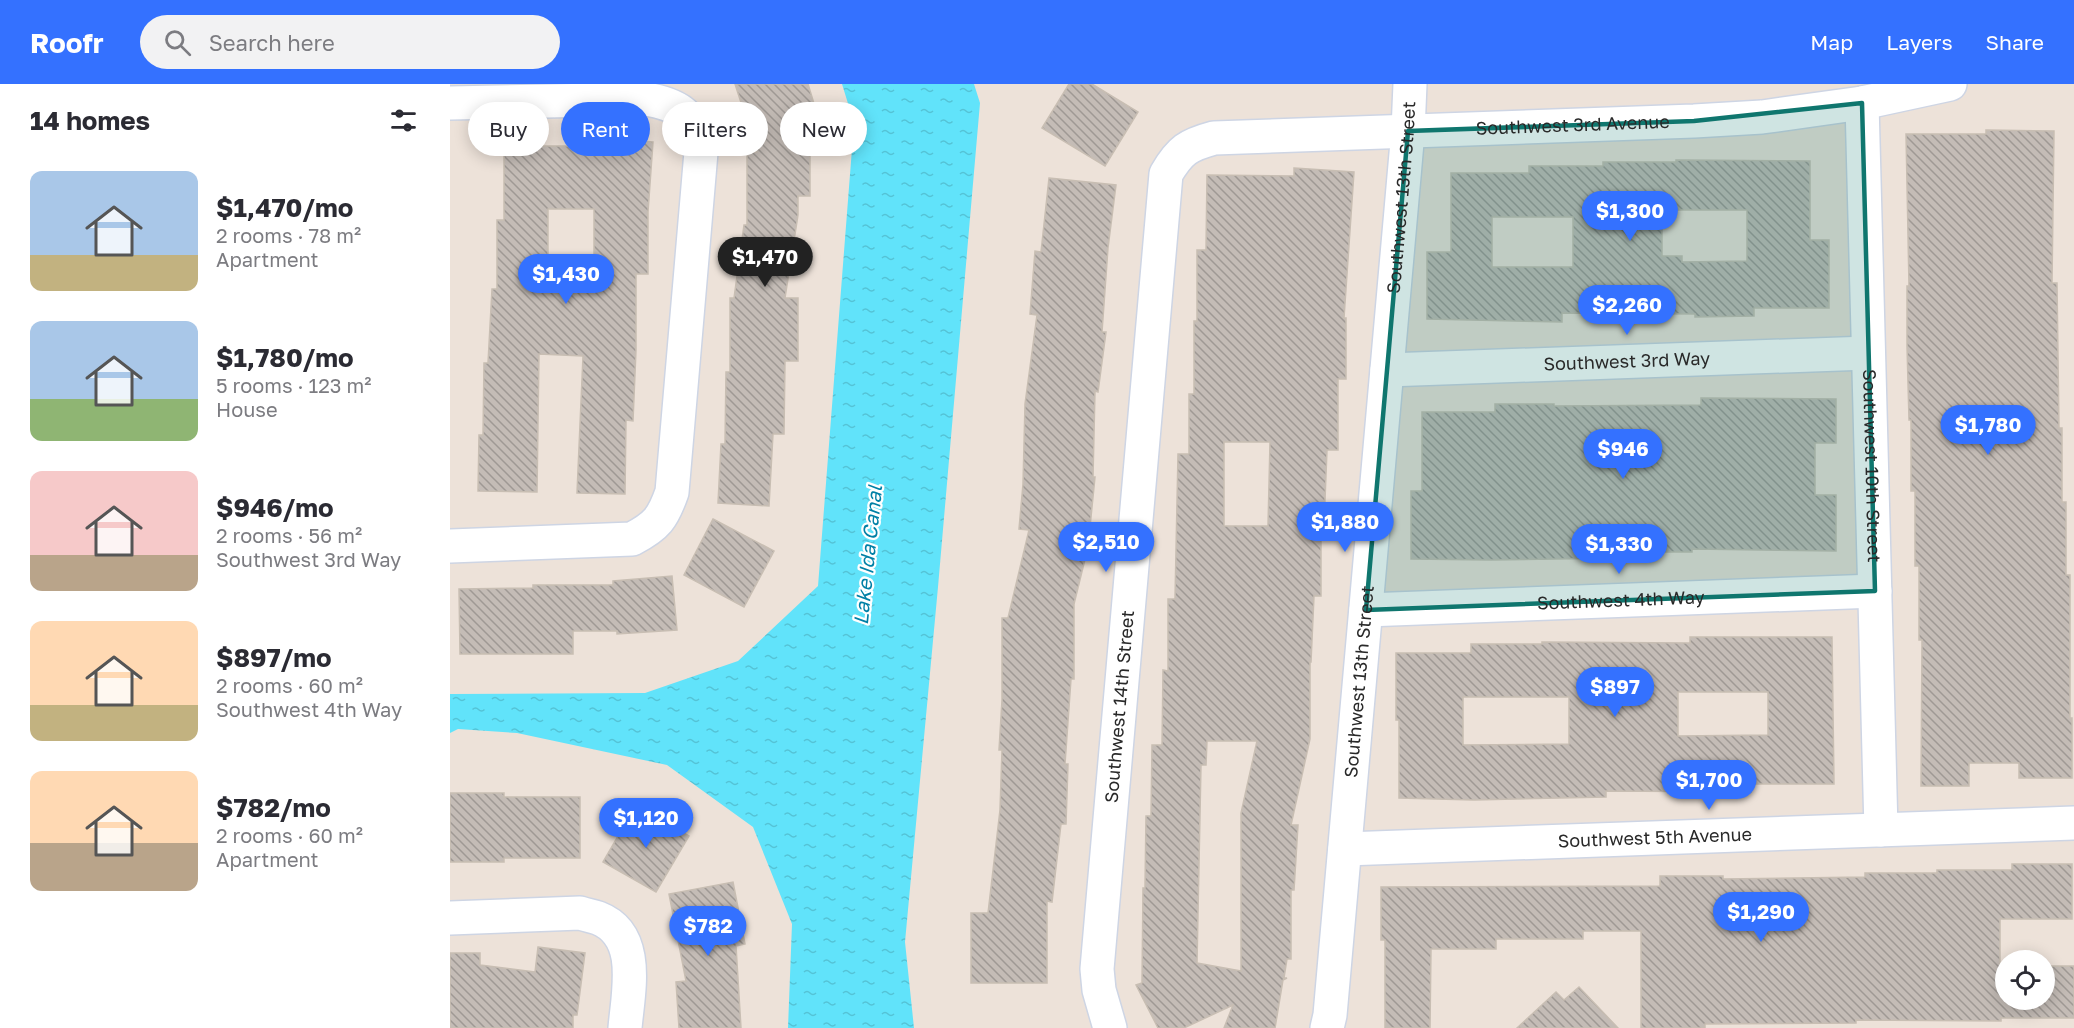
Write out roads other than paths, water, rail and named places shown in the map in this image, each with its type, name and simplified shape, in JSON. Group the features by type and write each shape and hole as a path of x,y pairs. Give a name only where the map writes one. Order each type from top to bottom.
{"street":[{"name":"Southwest 13th Street","path":"1327,1028 1345,849 1408,131 1410,84"},
{"name":"Southwest 3rd Avenue","path":"1194,143 1214,138 1762,117 1862,103 1950,84"},
{"path":"450,104 646,99 667,102 685,113 697,131 701,152 672,492 665,513 651,529 632,538 450,546"},
{"name":"Southwest 10th Street","path":"1862,103 1881,830"},
{"name":"Southwest 14th Street","path":"1110,1028 1099,990 1097,969 1166,174 1177,156 1194,143"},
{"name":"Southwest 3rd Way","path":"1387,370 1868,353"},
{"name":"Southwest 4th Way","path":"1366,610 1875,591"},
{"name":"Southwest 5th Avenue","path":"1345,849 2074,823"},
{"path":"450,918 580,913 600,918 617,931 627,950 630,970 625,1028"}],"water":[{"name":"Lake Ida Canal","path":"842,84 974,84 980,103 905,942 914,1028 788,1028 792,924 753,827 667,765 517,733 458,729 450,733 450,694 645,693 738,661 818,586 851,156 867,156 867,102 848,102"}]}
